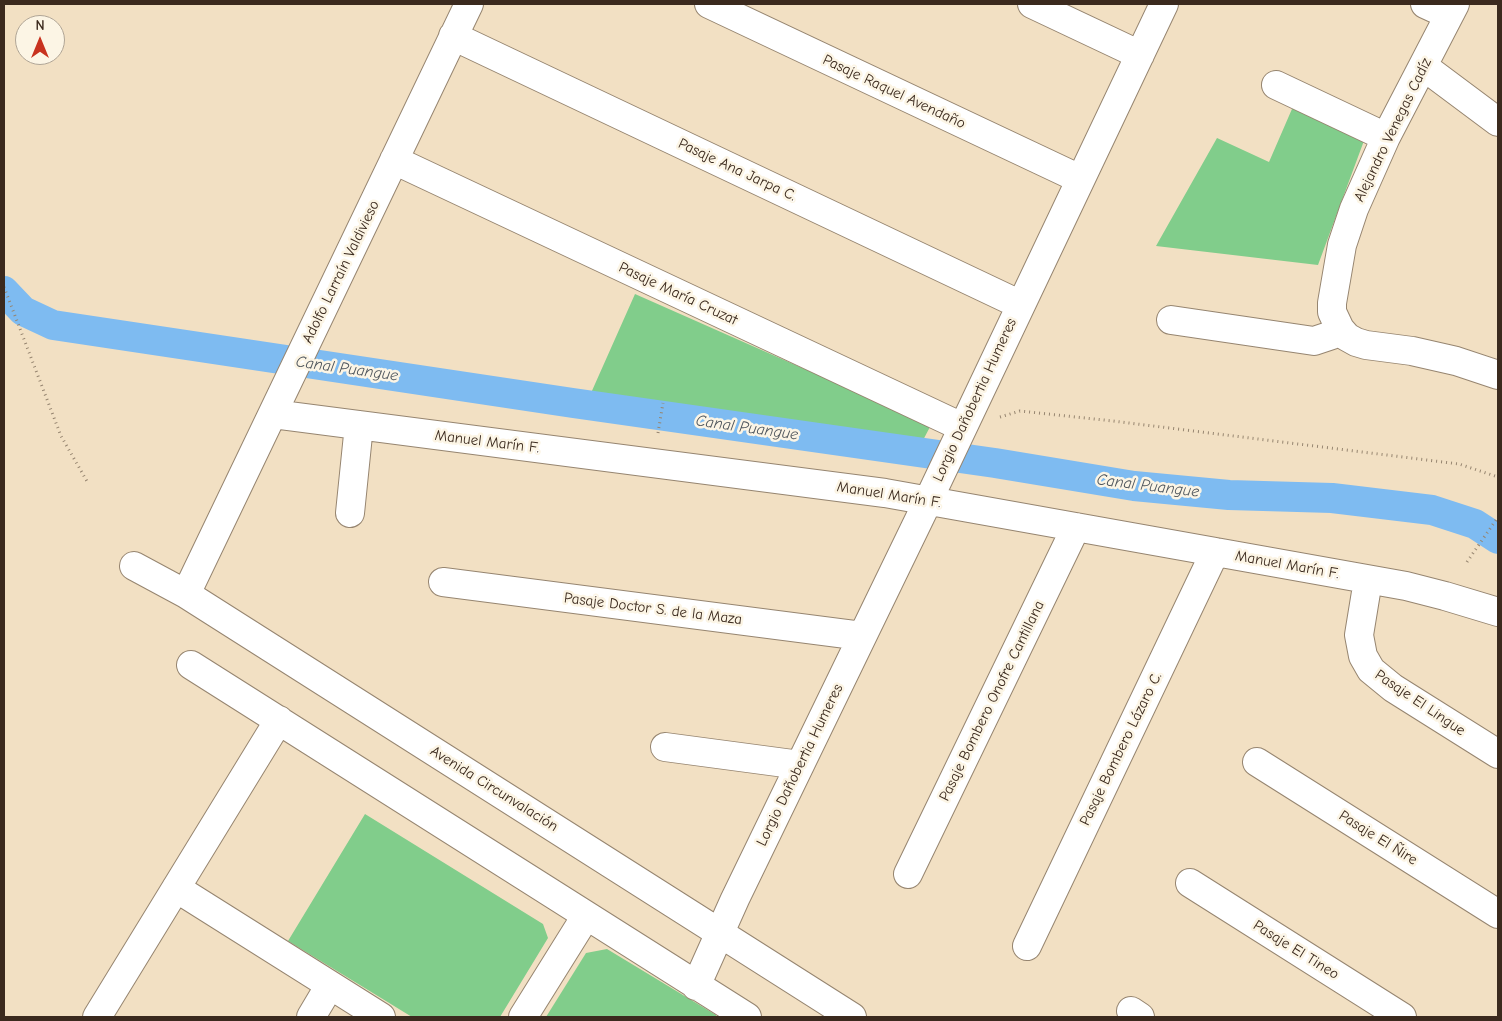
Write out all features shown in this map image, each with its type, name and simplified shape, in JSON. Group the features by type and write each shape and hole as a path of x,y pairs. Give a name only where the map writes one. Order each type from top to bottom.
{"street":[{"name":"Adolfo Larraín Valdivieso","path":"186,594 469,4"},
{"name":"Pasaje Raquel Avendaño","path":"709,4 1080,179"},
{"path":"1032,4 1140,55"},
{"name":"Lorgio Dañobertia Humeres","path":"696,986 1164,4"},
{"name":"Alejandro Venegas Cadíz","path":"1340,330 1335,321 1332,303 1342,245 1354,209 1386,137 1423,66 1443,8"},
{"name":"Pasaje Ana Jarpa C.","path":"454,36 1020,304"},
{"path":"1423,66 1498,122"},
{"path":"1276,85 1386,137"},
{"name":"Pasaje María Cruzat","path":"394,160 959,434"},
{"path":"1171,320 1314,341 1340,330 1347,337 1361,344 1421,353 1456,361 1498,375"},
{"name":"Manuel Marín F.","path":"273,414 886,493 1368,580 1445,596 1498,612"},
{"path":"350,513 359,425"},
{"name":"Pasaje Bombero Onofre Cantillana","path":"908,874 1076,528"},
{"name":"Pasaje Bombero Lázaro C.","path":"1027,946 1215,552"},
{"name":"Avenida Circunvalación","path":"134,566 186,594 852,1017"},
{"name":"Pasaje El Lingue","path":"1368,580 1359,635 1363,656 1371,670 1393,688 1498,754"},
{"name":"Pasaje Doctor S. de la Maza","path":"444,582 862,636"},
{"path":"191,664 744,1016"},
{"path":"97,1017 279,720"},
{"path":"665,748 800,765"},
{"name":"Pasaje El Ñire","path":"1257,762 1498,914"},
{"name":"Pasaje El Tineo","path":"1190,883 1402,1017"},
{"path":"176,888 381,1017"},
{"path":"523,1017 586,916"},
{"path":"311,1017 330,985"}],"path":[{"path":"4,286 61,436 88,483"},
{"path":"658,434 663,403"},
{"path":"995,418 1020,411 1113,420 1459,464 1498,477"},
{"path":"1467,562 1498,517"}],"green space":[{"path":"1295,102 1365,138 1318,265 1156,246 1217,138 1269,162"},
{"path":"635,294 931,425 921,444 591,393"},
{"path":"365,814 543,924 548,938 500,1017 412,1017 288,941"},
{"path":"607,949 716,1015 716,1017 546,1017 586,953"}],"waterway":[{"name":"Canal Puangue","path":"4,291 23,311 53,325 573,403 995,463 1134,486 1229,495 1332,498 1432,510 1475,524 1498,539"}]}
